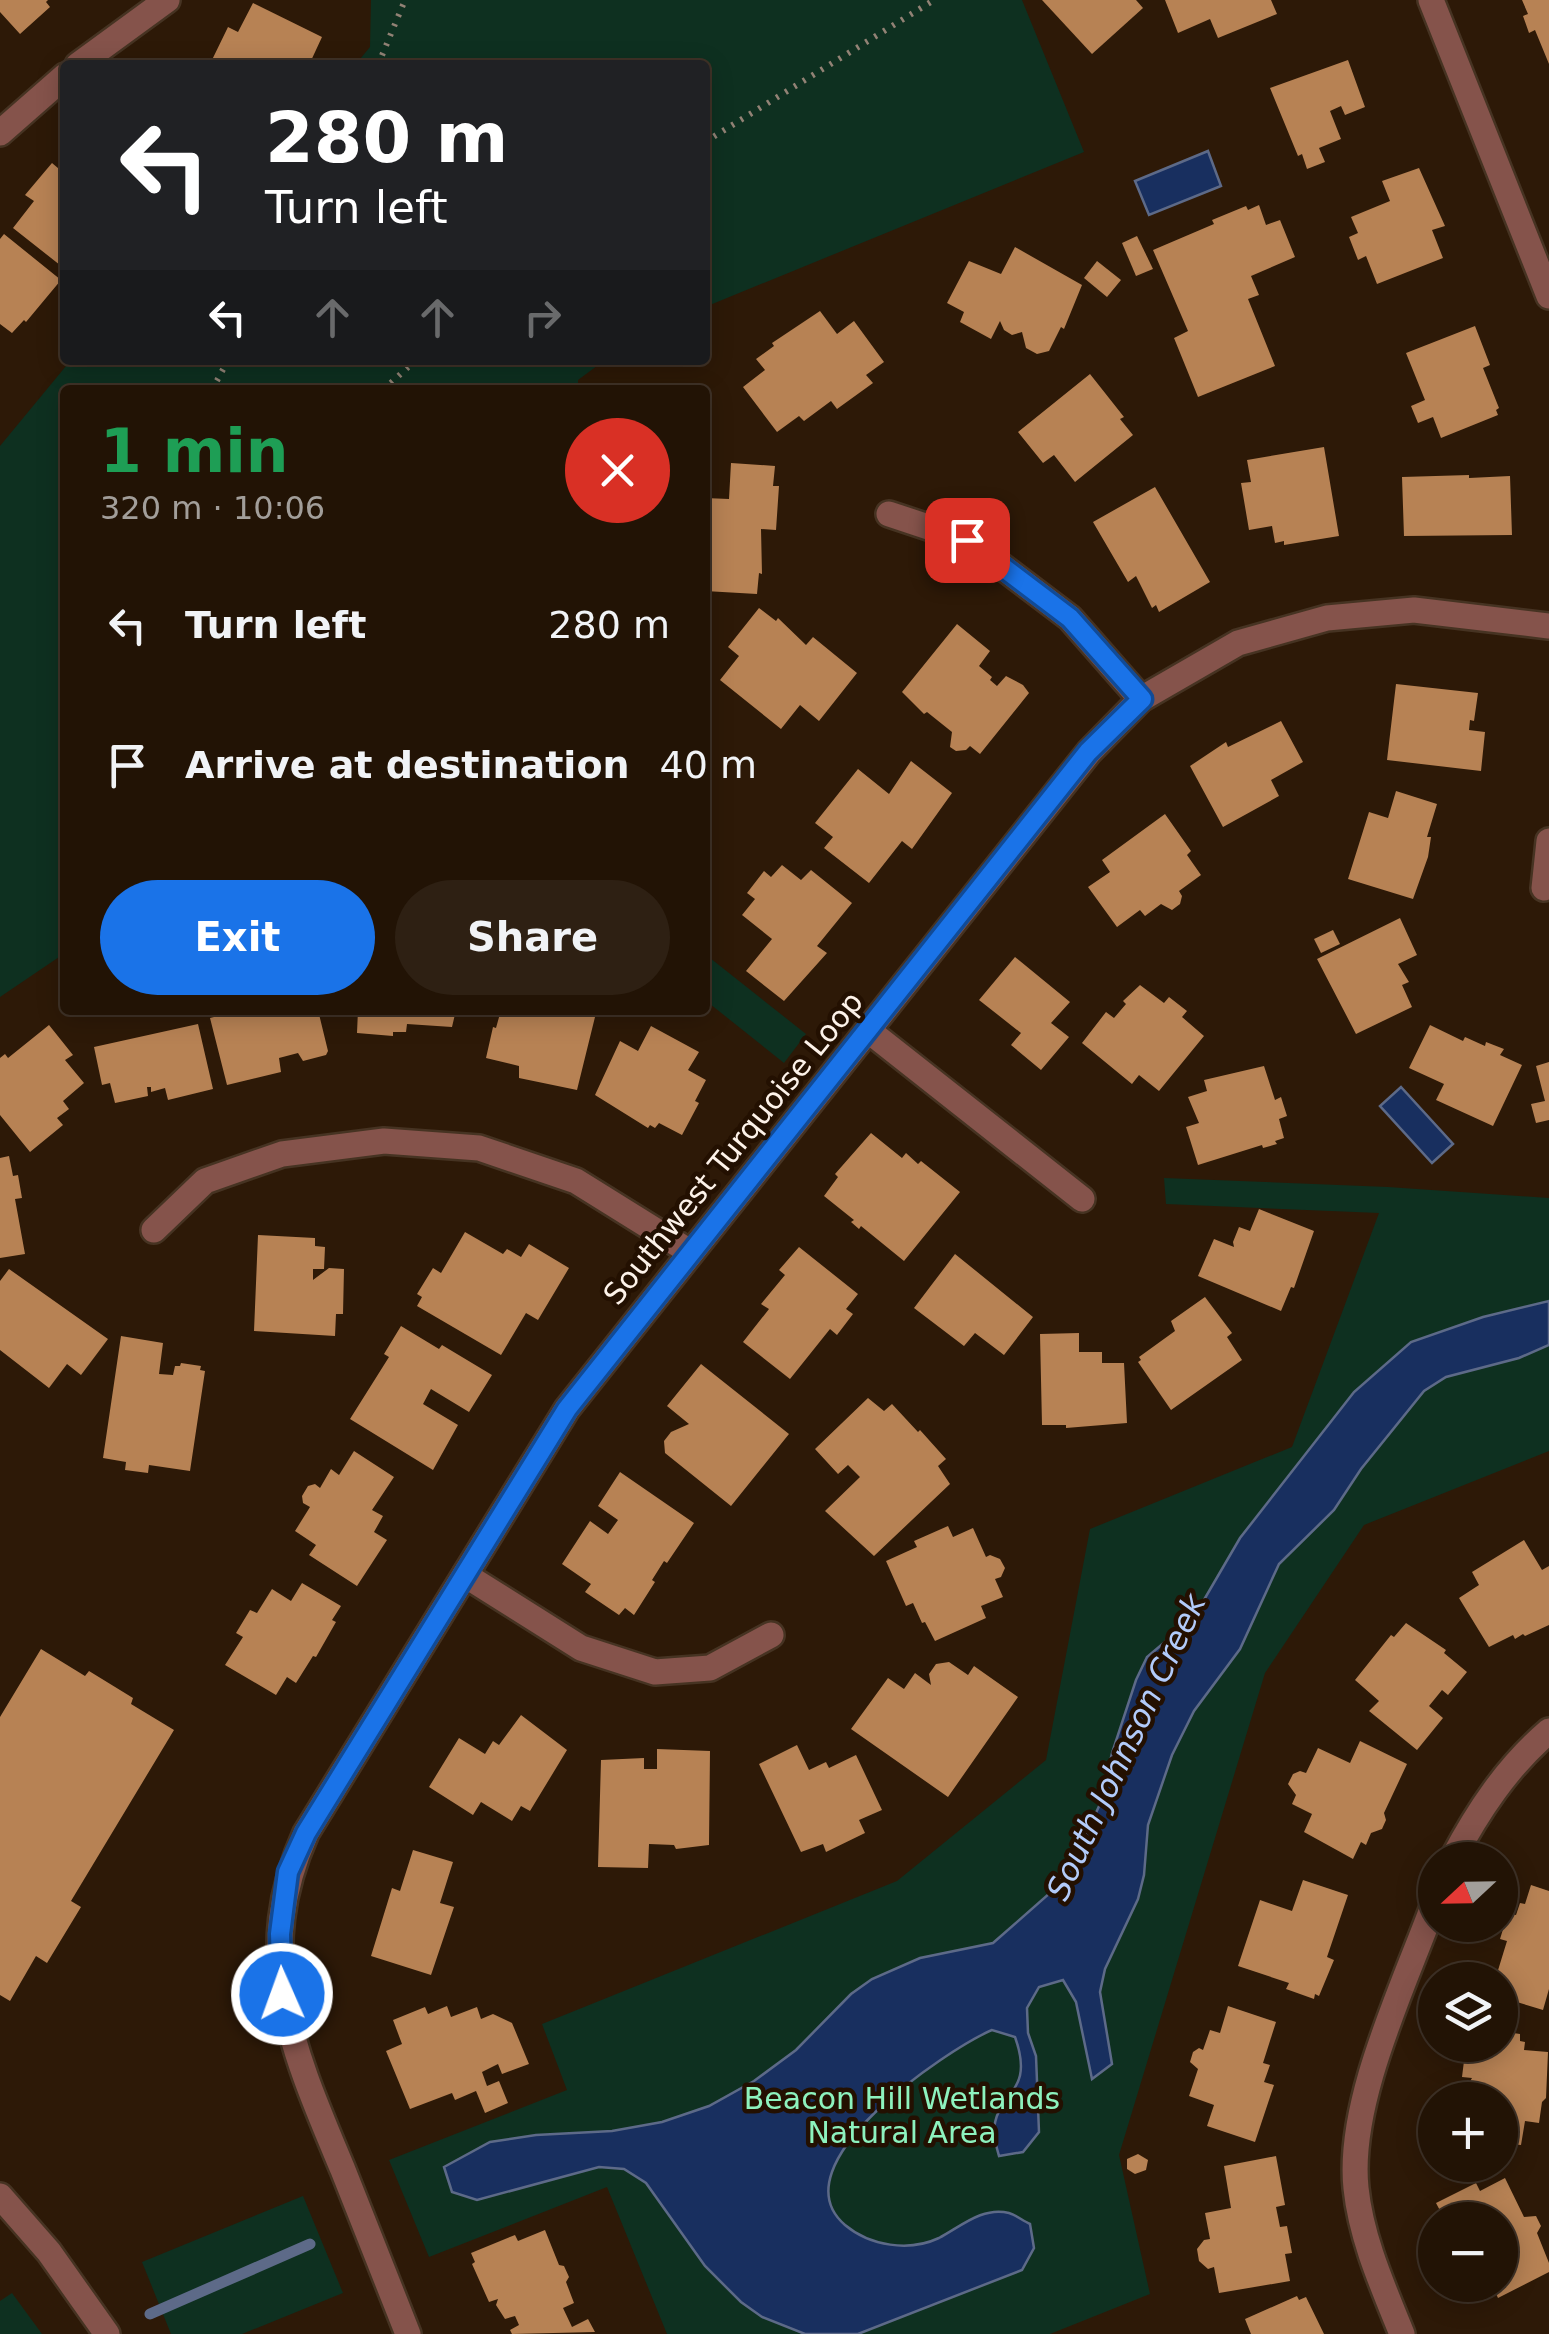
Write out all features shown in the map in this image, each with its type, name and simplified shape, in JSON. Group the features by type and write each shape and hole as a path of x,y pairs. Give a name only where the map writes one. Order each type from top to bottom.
{"street":[{"path":"85,60 167,0"},
{"path":"1431,0 1549,296"},
{"path":"0,132 60,80"},
{"path":"889,514 967,540 1070,618 1142,699"},
{"name":"Southwest Turquoise Loop","path":"408,2334 297,2060 282,1994 280,1934 288,1872 306,1833 567,1409 1088,752 1142,699 1238,642 1327,618 1414,610 1549,626"},
{"path":"1544,888 1549,840"},
{"path":"869,1031 1082,1200"},
{"path":"154,1230 204,1180 282,1154 384,1142 479,1148 576,1181 690,1252"},
{"path":"465,1575 581,1648 654,1672 710,1668 771,1635"},
{"path":"1462,1842 1506,1774 1549,1730"},
{"path":"1402,2334 1364,2232 1354,2156 1360,2110 1421,1942"},
{"path":"0,2196 48,2252 108,2334"}],"path":[{"path":"380,60 405,0"},
{"path":"710,139 934,0"},
{"path":"388,385 410,365"}],"green space":[{"path":"371,0 1022,0 1084,152 710,305 710,60 359,60 370,47"},
{"path":"67,365 598,365 578,380 578,385 60,385 60,956 0,997 0,446"},
{"path":"710,958 806,1034 784,1063 710,1004"},
{"name":"Beacon Hill Wetlands Natural Area","path":"1164,1178 1549,1198 1549,1451 1364,1525 1265,1673 1119,2155 1150,2294 1050,2334 667,2334 607,2187 429,2257 389,2160 567,2090 542,2024 897,1881 1046,1760 1090,1529 1292,1447 1379,1213 1166,1204"},
{"path":"303,2196 343,2293 242,2334 171,2334 142,2262"},
{"path":"12,2293 42,2334 0,2334 0,2301"}],"water":[{"path":"1208,151 1221,186 1149,215 1135,181"},
{"path":"1401,1087 1453,1144 1432,1163 1380,1106"},
{"path":"1549,1301 1549,1345 1519,1358 1446,1377 1424,1391 1361,1469 1334,1510 1279,1564 1240,1649 1194,1711 1172,1755 1148,1825 1138,1899 1105,1969 1100,1992 1112,2064 1092,2079 1076,2002 1063,1980 1039,1987 1027,2008 1028,2033 1036,2056 1039,2132 1023,2152 999,2156 994,2132 996,2119 1021,2071 1015,2037 992,2030 940,2060 875,2112 849,2142 832,2172 829,2200 845,2225 866,2238 890,2245 927,2242 990,2212 1014,2215 1030,2224 1034,2248 1022,2270 858,2334 805,2334 762,2317 741,2302 705,2266 646,2183 624,2169 599,2167 477,2200 452,2192 444,2167 490,2142 612,2131 662,2122 709,2106 754,2081 796,2050 851,1994 872,1979 920,1958 993,1943 1050,1893 1079,1850 1100,1804 1112,1753 1147,1657 1185,1625 1201,1605 1240,1538 1354,1392 1411,1342 1483,1317"}],"building":[{"path":"0,0 48,0 50,7 20,34 0,12"},
{"path":"1042,0 1136,0 1143,8 1092,54"},
{"path":"1165,0 1271,0 1277,14 1218,38 1210,19 1178,33"},
{"path":"1522,0 1549,0 1549,64 1535,30 1529,33"},
{"path":"253,3 322,37 311,60 212,60 228,27 238,32"},
{"path":"1348,60 1365,107 1345,115 1341,106 1330,111 1341,139 1319,148 1325,162 1307,169 1270,88"},
{"path":"52,163 60,170 60,265 13,228 34,201 25,195"},
{"path":"1419,168 1445,226 1432,230 1443,258 1377,284 1366,256 1358,260 1349,237 1358,233 1351,217 1390,201 1382,181"},
{"path":"1259,205 1266,225 1280,220 1295,257 1251,276 1259,295 1248,299 1275,366 1198,397 1174,338 1188,331 1153,250 1214,224 1212,220"},
{"path":"4,234 60,279 26,322 12,333 0,324 0,239"},
{"path":"1137,236 1153,269 1136,276 1122,243"},
{"path":"1015,247 1082,285 1064,329 1061,327 1049,351 1037,354 1026,348 1022,332 1012,335 1000,321 991,339 960,322 964,312 947,303 969,261 1001,274"},
{"path":"1097,261 1121,280 1107,297 1084,278"},
{"path":"820,311 837,334 854,321 884,362 866,375 873,383 837,409 831,401 804,421 799,416 777,432 743,387 765,370 756,359 774,346 772,343"},
{"path":"1475,326 1490,365 1483,368 1499,408 1498,415 1441,438 1433,417 1418,423 1411,406 1425,400 1406,353"},
{"path":"1090,374 1124,417 1120,419 1133,435 1075,482 1054,455 1043,463 1018,432"},
{"path":"1324,447 1339,536 1284,545 1284,541 1275,543 1272,526 1249,530 1241,483 1251,482 1247,460"},
{"path":"731,463 775,466 773,486 779,486 776,530 761,529 762,574 759,573 757,594 710,591 710,498 729,499"},
{"path":"1510,476 1512,535 1404,536 1402,477"},
{"path":"1155,487 1210,582 1159,612 1156,605 1152,608 1136,576 1128,582 1093,522"},
{"path":"759,608 776,621 778,618 806,645 813,637 857,673 819,721 800,705 781,729 720,680 739,656 728,647"},
{"path":"957,624 990,651 979,666 992,677 990,680 997,686 1006,676 1029,693 980,754 970,746 956,751 950,747 952,732 927,712 924,714 902,692"},
{"path":"1396,684 1478,693 1469,730 1485,732 1481,771 1387,760"},
{"path":"1281,721 1303,762 1271,780 1279,796 1223,827 1190,766 1226,742 1228,747"},
{"path":"911,761 952,793 912,849 902,841 869,883 824,848 833,837 815,823 858,769 889,794"},
{"path":"1396,791 1437,804 1427,837 1431,837 1428,857 1413,899 1348,879 1369,812 1388,818"},
{"path":"1165,814 1191,851 1187,855 1201,875 1179,891 1180,904 1172,910 1161,904 1145,916 1140,910 1117,927 1088,887 1110,872 1102,860"},
{"path":"782,865 801,880 811,870 852,903 817,946 827,953 784,1001 746,971 772,939 742,915 755,899 747,893 764,871 771,877"},
{"path":"1400,918 1417,955 1398,964 1409,982 1402,985 1412,1007 1356,1034 1317,959"},
{"path":"1333,930 1340,944 1321,953 1314,939"},
{"path":"1015,957 1070,1002 1051,1023 1069,1037 1041,1070 1011,1045 1021,1033 979,1000"},
{"path":"1140,985 1164,1003 1169,997 1187,1011 1182,1017 1204,1036 1159,1091 1139,1075 1132,1084 1082,1043 1106,1012 1114,1018 1126,1004 1123,1001"},
{"path":"319,1015 328,1051 303,1061 298,1053 279,1058 281,1072 227,1085 210,1018"},
{"path":"358,1015 455,1015 452,1027 407,1024 406,1032 393,1032 393,1036 357,1033"},
{"path":"500,1015 595,1017 577,1090 519,1078 519,1066 486,1058 493,1027 496,1028"},
{"path":"198,1024 213,1089 168,1100 165,1088 151,1092 151,1087 147,1087 148,1096 115,1103 110,1083 102,1085 94,1047"},
{"path":"49,1025 73,1055 65,1060 84,1083 63,1101 69,1109 57,1118 63,1125 30,1152 0,1115 0,1058 5,1054 8,1058"},
{"path":"1430,1025 1463,1041 1465,1037 1504,1049 1500,1055 1522,1065 1493,1126 1436,1100 1444,1084 1409,1068"},
{"path":"651,1026 699,1052 688,1070 706,1080 682,1135 659,1123 648,1128 595,1095 620,1041 638,1051"},
{"path":"1549,1062 1549,1120 1536,1123 1531,1104 1545,1101 1536,1066"},
{"path":"1264,1066 1275,1100 1281,1097 1287,1116 1279,1119 1284,1138 1275,1141 1277,1144 1198,1165 1186,1127 1199,1123 1188,1097 1207,1091 1204,1080"},
{"path":"871,1133 902,1158 906,1153 918,1164 921,1161 960,1192 904,1261 861,1226 859,1229 851,1222 854,1220 824,1196 838,1177 835,1174"},
{"path":"9,1156 22,1198 15,1199 25,1254 0,1258 0,1158"},
{"path":"1259,1209 1314,1231 1294,1288 1291,1287 1281,1311 1198,1276 1214,1239 1234,1247 1239,1227 1250,1231"},
{"path":"465,1232 503,1254 507,1249 521,1257 529,1244 569,1268 538,1320 526,1313 501,1355 417,1306 422,1297 417,1294 433,1268 441,1273"},
{"path":"258,1235 315,1238 315,1246 325,1247 324,1269 313,1269 313,1280 329,1268 344,1269 343,1314 336,1314 335,1336 254,1331"},
{"path":"799,1247 858,1294 846,1309 853,1314 837,1335 830,1329 790,1379 743,1342 769,1309 761,1304 785,1275 779,1270"},
{"path":"955,1254 1033,1317 1004,1355 975,1333 964,1346 914,1308"},
{"path":"9,1269 108,1339 81,1375 67,1364 49,1388 0,1350 0,1281"},
{"path":"1205,1297 1232,1333 1227,1337 1242,1360 1171,1410 1138,1362 1139,1357 1175,1331 1171,1321"},
{"path":"401,1326 492,1375 469,1412 431,1389 423,1404 458,1425 433,1470 350,1419 389,1357 384,1354"},
{"path":"1079,1333 1079,1352 1102,1352 1102,1363 1124,1363 1127,1423 1066,1428 1042,1425 1040,1334"},
{"path":"121,1336 163,1343 159,1374 173,1375 175,1366 181,1363 201,1366 200,1370 205,1371 190,1471 149,1465 148,1473 125,1470 126,1462 103,1458"},
{"path":"701,1364 789,1434 731,1506 665,1453 664,1441 671,1432 689,1424 667,1406"},
{"path":"868,1398 884,1411 892,1404 920,1430 946,1459 938,1466 950,1484 874,1556 825,1511 860,1477 848,1465 838,1474 815,1449"},
{"path":"354,1451 394,1477 372,1510 383,1516 374,1532 387,1540 357,1586 309,1555 316,1545 295,1531 310,1507 303,1503 302,1496 308,1486 315,1484 320,1488 331,1469 339,1475"},
{"path":"620,1472 694,1523 667,1563 664,1561 634,1615 625,1608 619,1615 585,1592 591,1584 562,1564 590,1521 608,1534 618,1520 598,1506"},
{"path":"948,1526 953,1537 973,1528 986,1557 1000,1559 1005,1568 1001,1577 995,1579 1003,1597 981,1606 986,1618 935,1641 913,1603 906,1606 886,1561 917,1547 914,1541"},
{"path":"1524,1540 1542,1570 1549,1566 1549,1625 1515,1639 1513,1635 1489,1647 1459,1598 1479,1585 1472,1572"},
{"path":"302,1583 341,1606 316,1657 296,1683 287,1677 276,1695 225,1665 243,1637 236,1633 250,1610 257,1613 272,1589 291,1601"},
{"path":"1406,1623 1446,1650 1444,1653 1467,1672 1448,1695 1442,1690 1429,1706 1443,1718 1417,1750 1369,1711 1379,1701 1355,1680 1391,1635 1394,1637"},
{"path":"41,1649 85,1676 89,1671 133,1698 131,1704 174,1730 71,1901 81,1907 47,1963 36,1956 10,2001 0,1995 0,1717"},
{"path":"949,1662 968,1675 974,1666 1018,1697 948,1797 851,1729 888,1678 904,1689 915,1673 931,1685 929,1674 936,1664"},
{"path":"521,1715 567,1750 530,1811 521,1806 512,1821 481,1802 473,1815 429,1787 459,1738 485,1754 493,1741 499,1745"},
{"path":"1360,1741 1407,1764 1384,1813 1382,1829 1371,1833 1366,1845 1361,1842 1353,1859 1304,1832 1312,1814 1292,1804 1296,1795 1288,1784 1293,1774 1306,1773 1318,1748 1350,1763"},
{"path":"797,1745 809,1770 826,1762 829,1768 856,1755 882,1810 859,1820 865,1833 826,1852 823,1844 801,1852 759,1764"},
{"path":"657,1749 710,1751 709,1845 676,1849 674,1845 649,1844 648,1868 598,1867 601,1760 644,1758 644,1769 657,1769"},
{"path":"413,1850 453,1862 440,1903 454,1907 431,1975 371,1956 392,1888 400,1891"},
{"path":"1303,1880 1348,1895 1327,1957 1334,1960 1319,1996 1315,1994 1314,1999 1286,1989 1289,1983 1238,1966 1260,1900 1292,1911"},
{"path":"1531,1885 1549,1891 1549,1989 1543,2010 1518,2002 1518,1962 1501,1962 1507,1942 1518,1942 1518,1909 1520,1903 1525,1904"},
{"path":"447,2006 451,2017 477,2007 481,2019 493,2014 512,2023 529,2064 502,2074 498,2064 482,2072 487,2086 499,2081 508,2103 485,2113 476,2091 455,2100 452,2093 410,2109 386,2051 402,2044 393,2020 425,2007 428,2014"},
{"path":"1228,2006 1276,2022 1263,2063 1270,2065 1264,2082 1274,2085 1255,2142 1207,2126 1214,2105 1189,2096 1198,2069 1190,2062 1193,2052 1203,2050 1210,2030 1220,2033"},
{"path":"1518,2034 1520,2041 1525,2042 1524,2050 1548,2052 1546,2098 1539,2123 1525,2121 1521,2145 1518,2082 1470,2082 1472,2078 1462,2077 1464,2062 1518,2062"},
{"path":"1138,2154 1148,2160 1146,2170 1135,2174 1127,2169 1127,2159"},
{"path":"1276,2156 1285,2205 1276,2207 1280,2227 1287,2226 1292,2253 1285,2254 1290,2281 1219,2293 1214,2267 1208,2269 1199,2261 1197,2249 1210,2239 1205,2213 1231,2208 1224,2166"},
{"path":"1497,2182 1507,2182 1517,2202 1438,2202 1476,2183 1480,2191"},
{"path":"1518,2205 1524,2217 1536,2216 1541,2226 1537,2233 1549,2272 1518,2288"},
{"path":"545,2230 559,2265 564,2266 569,2277 566,2282 574,2303 563,2308 572,2327 588,2319 595,2332 512,2334 510,2330 519,2325 515,2316 505,2319 496,2305 498,2299 489,2302 471,2253 515,2235 518,2241"},
{"path":"1297,2296 1299,2300 1306,2297 1324,2334 1251,2334 1245,2319"}],"waterway":[{"name":"South Johnson Creek","path":"150,2314 310,2244"}],"route":[{"path":"282,1994 280,1934 288,1872 306,1833 567,1409 1088,752 1142,699 1070,618 967,540"}]}
